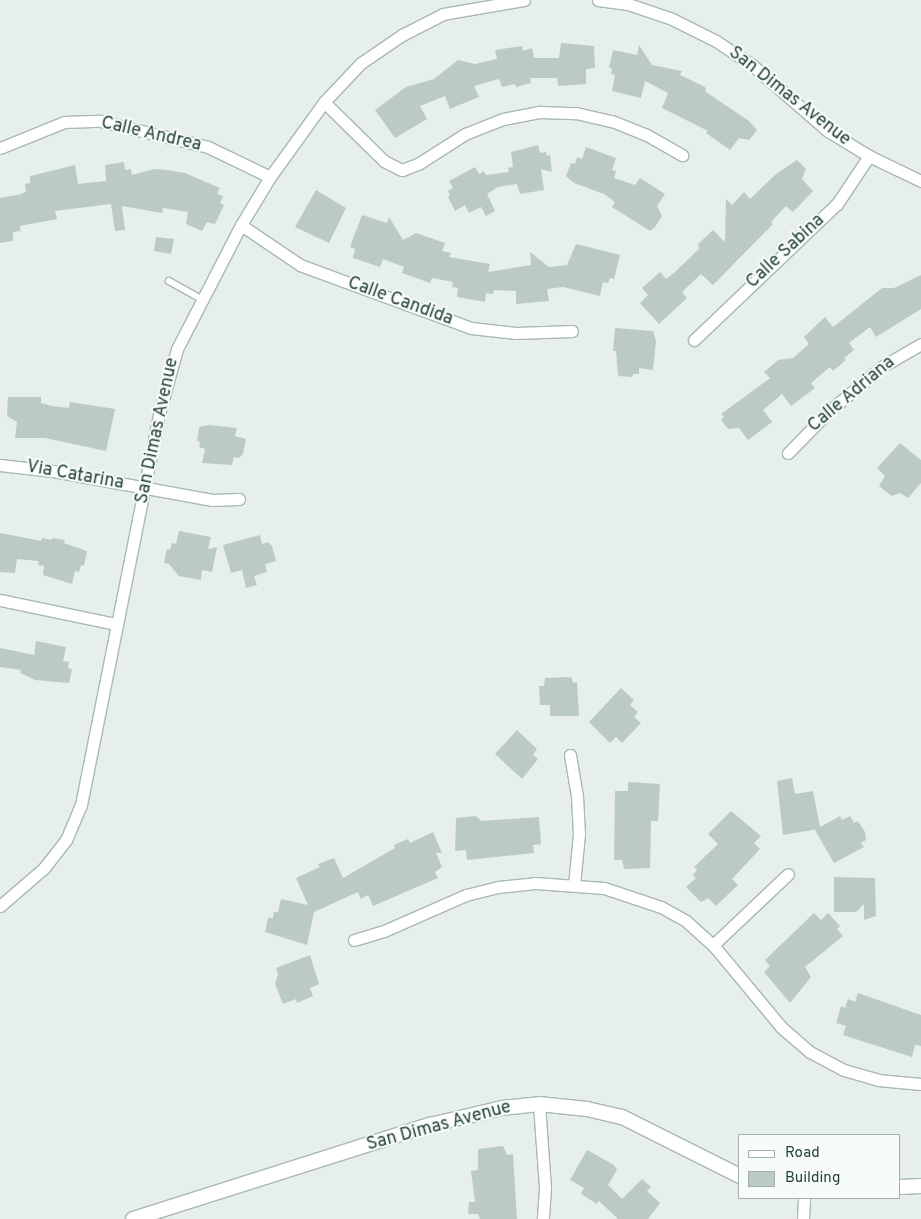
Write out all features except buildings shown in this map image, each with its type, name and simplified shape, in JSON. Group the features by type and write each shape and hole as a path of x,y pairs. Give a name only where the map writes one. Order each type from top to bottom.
{"street":[{"name":"San Dimas Avenue","path":"0,906 44,868 66,840 81,805 116,624 146,488 159,414 176,349 241,224 270,177 324,102 361,63 402,35 443,14 524,0"},
{"name":"San Dimas Avenue","path":"598,0 628,4 672,18 716,41 752,65 828,131 869,156 921,181"},
{"path":"324,102 384,161 402,170 418,164 465,134 503,119 540,112 576,113 612,121 645,134 682,155"},
{"name":"Calle Andrea","path":"0,148 64,122 100,121 208,147 270,177"},
{"name":"Calle Sabina","path":"694,340 837,204 869,156"},
{"name":"Calle Candida","path":"241,224 300,265 471,328 516,333 572,331"},
{"name":"Calle Adriana","path":"788,453 829,412 883,366 921,344"},
{"name":"Via Catarina","path":"0,465 212,500 239,499"},
{"path":"0,600 116,624"},
{"path":"570,755 577,796 579,834 574,885"},
{"path":"713,945 788,874"},
{"path":"354,940 384,931 466,895 535,884 604,888 661,907 686,921 713,945 781,1027 810,1052 844,1070 878,1080 921,1084"},
{"name":"San Dimas Avenue","path":"133,1219 430,1126 502,1108 539,1104 587,1108 622,1117 738,1175"},
{"path":"539,1104 545,1188 543,1219"},
{"path":"901,1187 921,1186"},
{"path":"803,1219 804,1199"}],"lane":[{"path":"169,281 201,299"}]}
